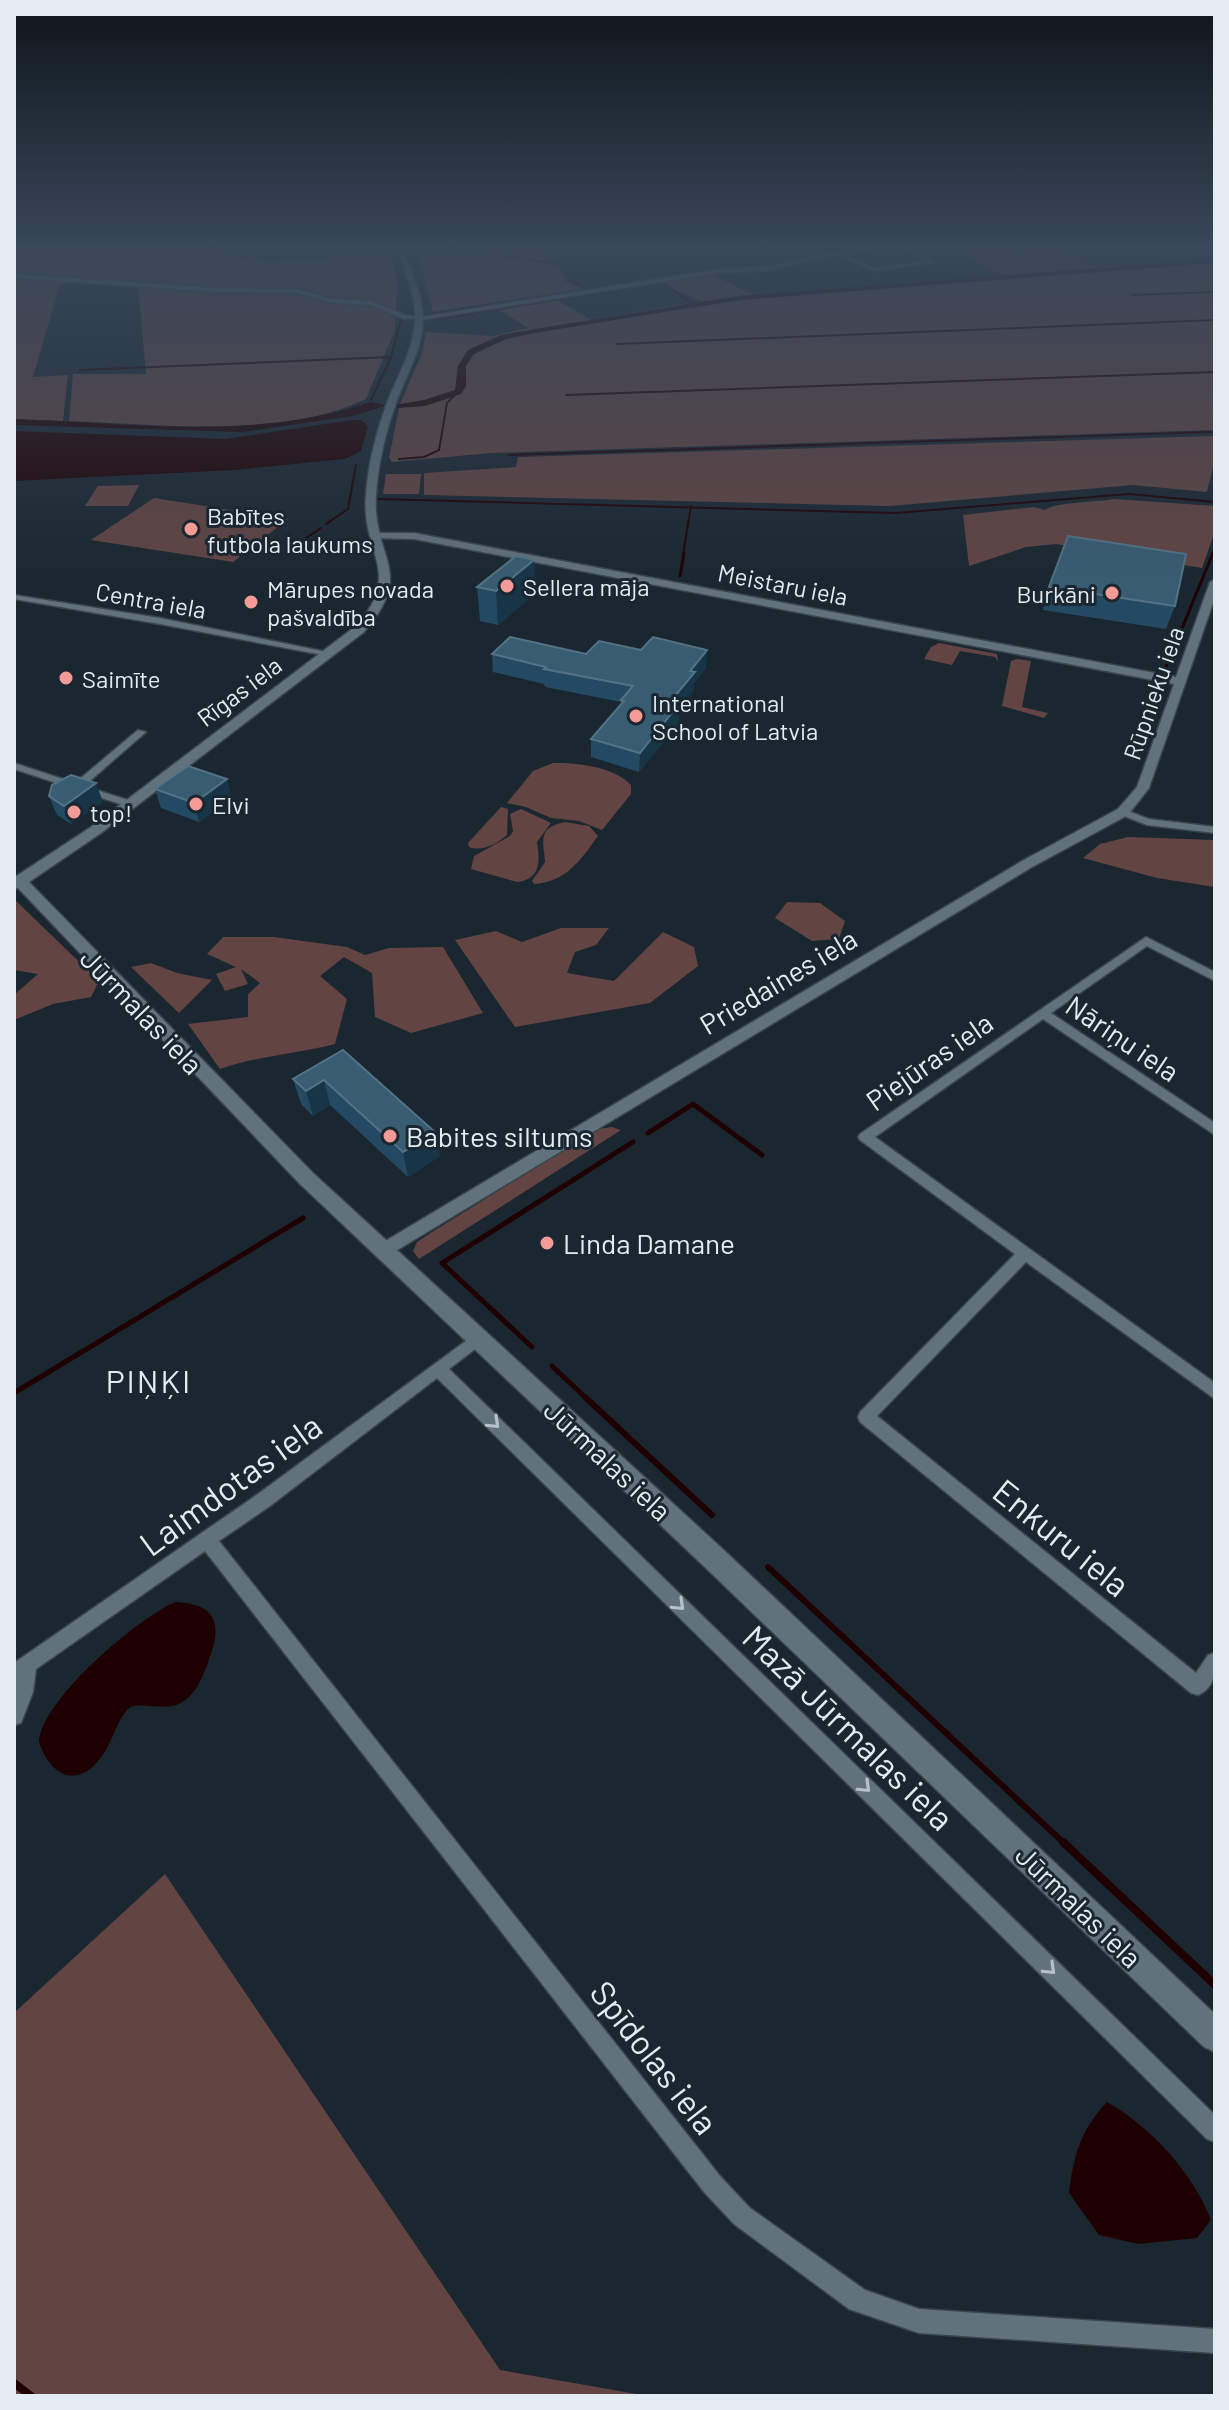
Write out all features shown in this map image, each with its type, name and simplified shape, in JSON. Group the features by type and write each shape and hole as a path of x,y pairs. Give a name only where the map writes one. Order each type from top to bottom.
{"main road":[{"name":"Rīgas iela","path":"16,879 42,868 130,804 370,619 387,591 387,578 370,514 371,494 392,402 409,360"},
{"name":"Jūrmalas iela","path":"16,879 217,1089 384,1251 1215,2036"}],"street":[{"name":"Meistaru iela","path":"375,535 414,536 1182,682"},
{"name":"Rūpnieku iela","path":"1123,812 1143,788 1215,582"},
{"name":"Centra iela","path":"14,597 328,653"},
{"path":"14,606 27,600"},
{"path":"1200,622 1215,624"},
{"path":"77,786 141,732"},
{"path":"14,766 130,804"},
{"path":"1123,812 1147,822 1215,830"},
{"name":"Priedaines iela","path":"384,1251 1015,871 1123,812"},
{"name":"Piejūras iela","path":"1215,977 1146,941 865,1137 1215,1392"},
{"name":"Nāriņu iela","path":"1043,1013 1215,1130"},
{"name":"Enkuru iela","path":"1025,1254 866,1417 1198,1686 1215,1662"},
{"name":"Laimdotas iela","path":"21,1669 207,1540 478,1338"},
{"name":"Mazā Jūrmalas iela","path":"438,1368 1215,2131"},
{"name":"Spīdolas iela","path":"207,1540 712,2184 742,2216 858,2300 919,2321 1215,2341"},
{"path":"14,1716 24,1692 21,1669"}],"shaded area":[{"path":"14,360 38,360 33,377 68,375 63,421 14,419"},
{"path":"145,360 382,360 366,399 332,412 296,420 220,426 69,421 73,374 146,374"},
{"path":"419,360 1215,360 1215,430 491,453 392,462 389,458 400,404"},
{"path":"361,420 368,426 361,451 345,459 235,470 14,481 14,431 226,439"},
{"path":"1214,436 1213,467 1207,492 1133,485 889,506 424,495 424,473 516,467 518,457"},
{"path":"386,474 421,474 419,494 383,494"},
{"path":"139,485 128,506 85,506 98,486"},
{"name":"Babītes futbola laukums","path":"154,498 288,519 233,562 91,540"},
{"path":"1114,499 1215,506 1215,531 1202,568 1056,544 1026,547 969,566 963,515 1034,507 1045,510 1067,504"},
{"path":"939,643 997,654 998,662 995,657 960,651 952,665 924,659 931,647"},
{"path":"1011,661 1031,661 1022,707 1048,713 1044,718 1002,706"},
{"path":"553,763 572,763 606,770 631,785 631,794 602,830 507,803 533,771"},
{"path":"501,807 508,809 507,835 489,846 469,847 468,843"},
{"path":"521,809 551,823 537,842 539,856 535,873 517,882 471,869 474,856 510,836 513,831 510,814"},
{"path":"565,822 589,826 598,836 579,861 564,874 534,884 532,881 545,862 543,842 546,832"},
{"path":"1128,837 1215,840 1215,887 1157,878 1083,858 1100,844"},
{"path":"14,899 99,981 91,997 53,1004 14,1020 14,995 38,974 14,970"},
{"path":"787,902 820,903 845,921 839,939 812,941 775,918"},
{"path":"561,928 609,928 596,945 575,952 567,973 614,981 663,932 694,947 698,966 650,1003 515,1027 455,940 496,931 522,942"},
{"path":"223,937 274,937 347,947 365,955 389,948 443,947 483,1013 411,1033 375,1017 372,973 344,957 320,976 347,999 335,1044 220,1069 188,1024 248,1017 248,994 260,983 241,969 248,984 225,991 216,974 236,967 207,954"},
{"path":"151,963 177,973 212,980 179,1013 131,967"},
{"path":"612,1127 621,1130 419,1259 413,1251 417,1242 432,1232 598,1129"},
{"path":"175,1602 202,1608 214,1621 212,1652 195,1690 188,1698 170,1706 130,1707 93,1767 74,1775 57,1770 39,1742 44,1725 56,1705 73,1683 116,1642"},
{"path":"165,1874 500,2370 648,2396 14,2396 14,2013"},
{"path":"1107,2102 1155,2138 1182,2168 1211,2220 1197,2238 1138,2244 1099,2235 1069,2193 1080,2144 1091,2122"}],"building":[{"path":"1068,536 1186,554 1175,606 1049,587"},
{"path":"516,556 534,560 496,591 477,587"},
{"path":"510,637 586,654 599,641 641,650 653,637 707,650 690,671 695,672 670,702 679,704 640,753 591,739 633,686 544,669 546,667 492,654"},
{"path":"188,766 227,779 194,803 155,789"},
{"path":"71,775 96,783 64,806 49,796 52,785"},
{"path":"343,1050 435,1132 403,1152 324,1080 306,1091 293,1079"}],"waterway":[{"path":"80,370 308,360"},
{"path":"371,400 389,360"},
{"path":"398,405 425,403 458,392 462,386 462,366 466,360"},
{"path":"566,395 1215,372"},
{"path":"399,459 424,457 439,450 447,403 458,392"},
{"path":"14,422 242,429 353,413 370,405 384,405"},
{"path":"509,455 1211,432"},
{"path":"326,524 348,509 356,465"},
{"path":"691,507 896,513 1129,494 1215,502"},
{"path":"378,499 691,507"},
{"path":"683,555 691,507"},
{"path":"286,552 321,528"},
{"path":"1212,555 1215,547"},
{"path":"680,576 684,553"},
{"path":"1164,672 1213,553"},
{"path":"648,1133 693,1104 762,1155"},
{"path":"532,1347 442,1263 633,1142"},
{"path":"14,1393 303,1218"},
{"path":"552,1366 587,1399"},
{"path":"585,1397 712,1515"},
{"path":"768,1567 1065,1844"},
{"path":"1063,1842 1215,1985"},
{"path":"14,2383 31,2396"}],"place":[{"name":"Babītes futbola laukums","path":"191,529"},
{"name":"Sellera māja","path":"507,586"},
{"name":"Burkāni","path":"1112,593"},
{"name":"Mārupes novada pašvaldība","path":"251,602"},
{"name":"Saimīte","path":"66,678"},
{"name":"International School of Latvia","path":"636,716"},
{"name":"Elvi","path":"196,804"},
{"name":"top!","path":"74,812"},
{"name":"Babites siltums","path":"390,1136"},
{"name":"Linda Damane","path":"547,1243"}],"district":[{"name":"PIŅĶI","path":"149,1380"}]}
